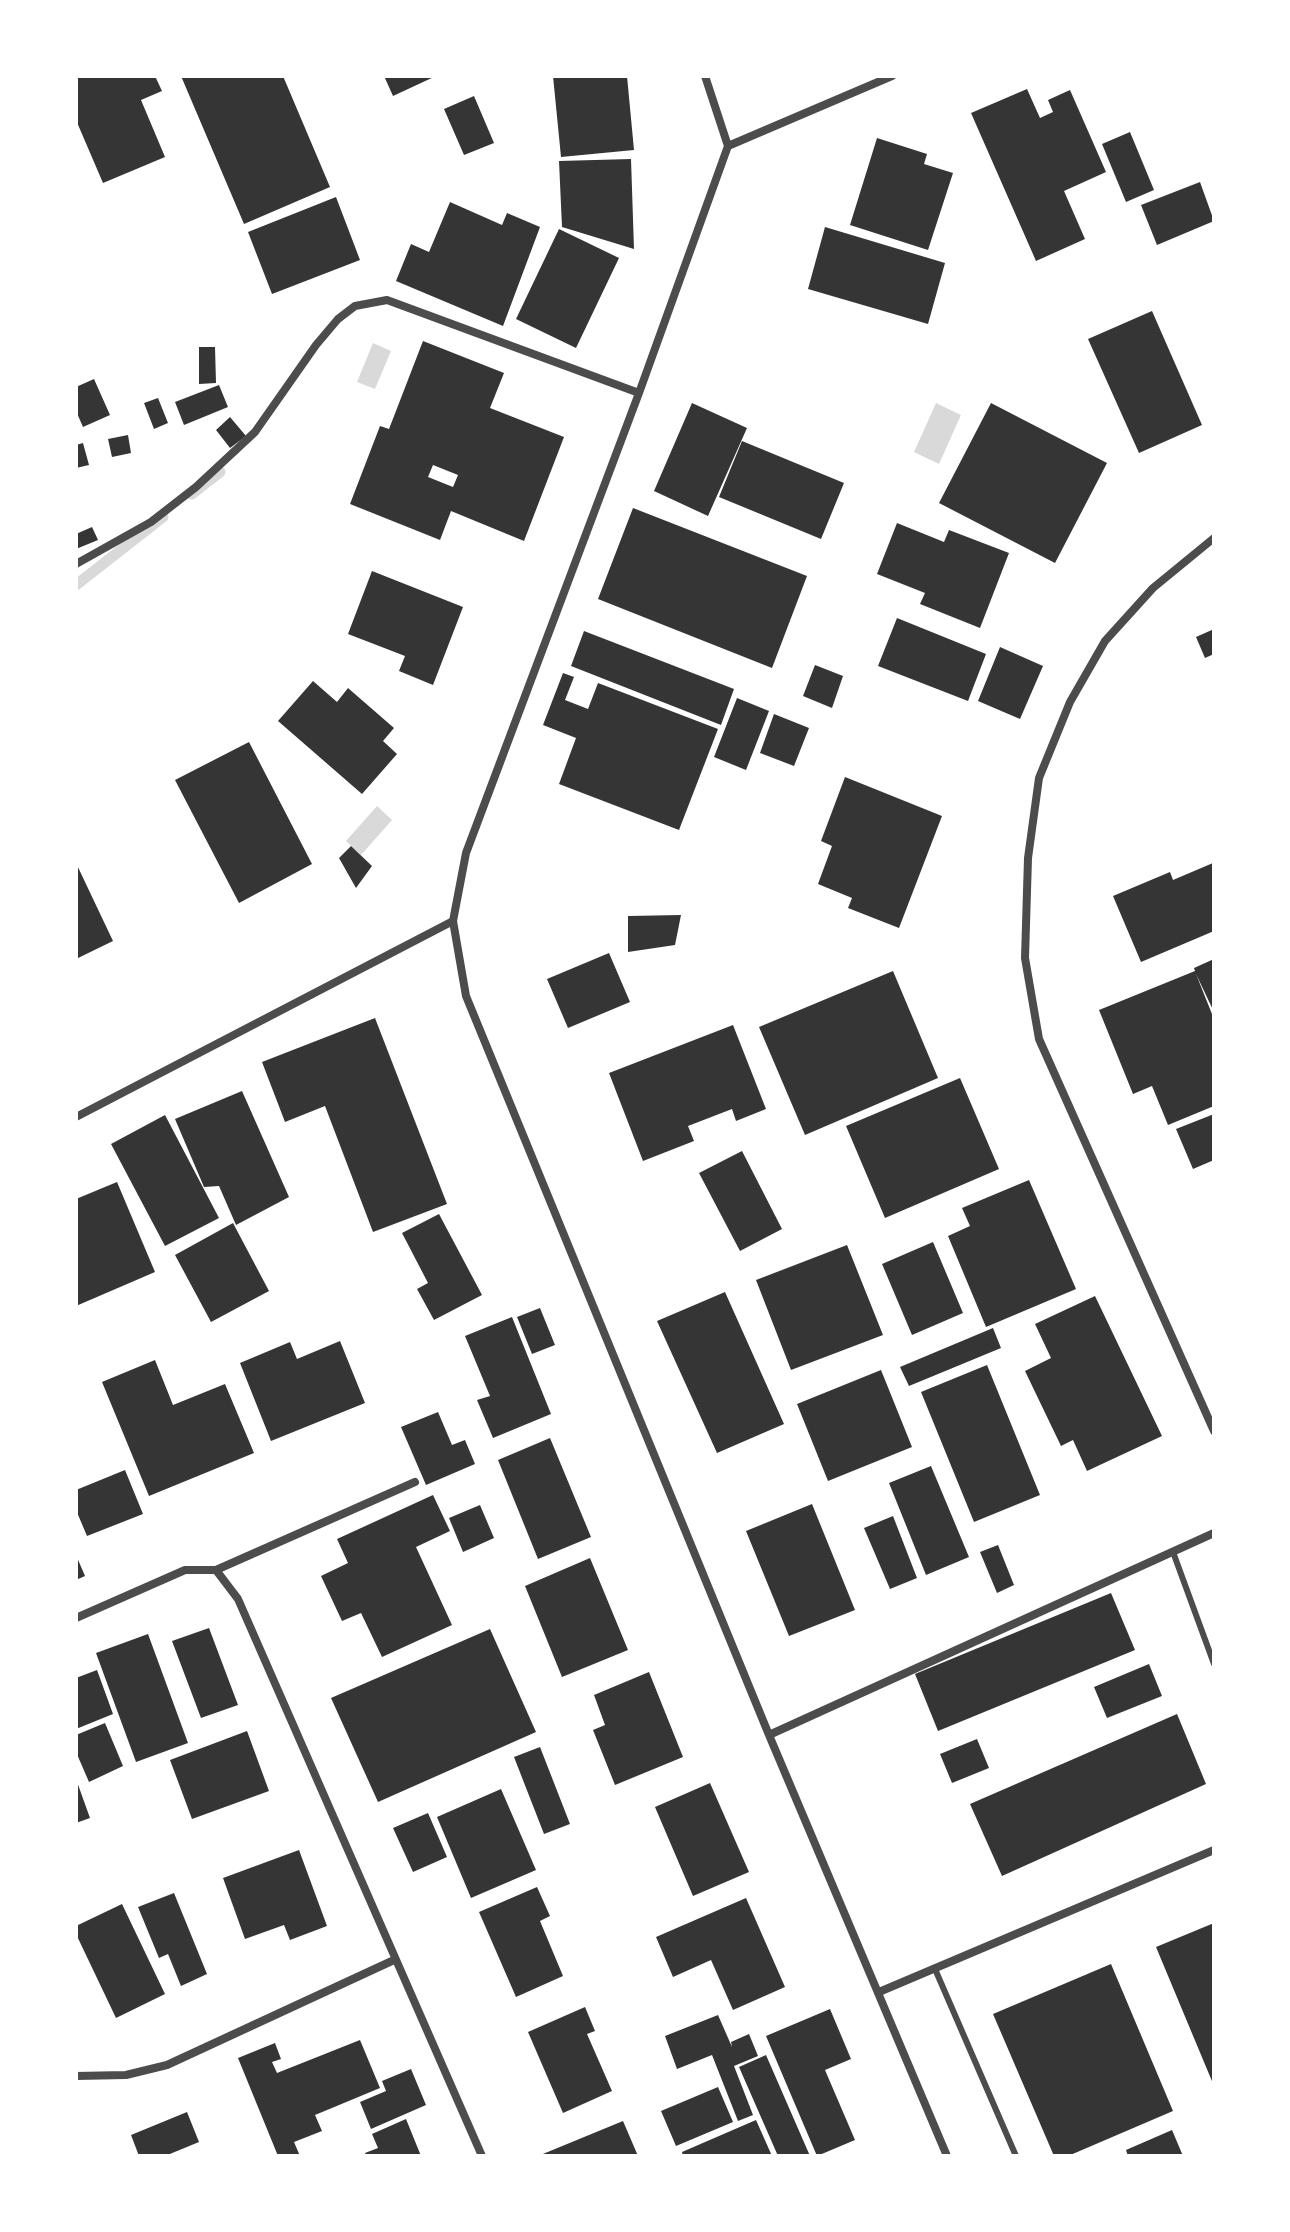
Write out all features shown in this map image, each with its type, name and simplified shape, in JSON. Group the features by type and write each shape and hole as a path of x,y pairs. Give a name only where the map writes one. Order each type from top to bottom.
{"street":[{"path":"705,76 728,146 466,853 453,921 466,996 769,1735 947,2156"},
{"path":"728,146 892,76"},
{"path":"76,564 151,522 216,469 255,432 316,345 338,319 355,306 387,300 639,393"},
{"path":"1214,538 1153,588 1105,641 1070,702 1039,778 1028,858 1025,958 1039,1039 1214,1431"},
{"path":"76,1117 453,921"},
{"path":"76,1618 185,1570 216,1570 415,1482"},
{"path":"769,1735 1214,1533"},
{"path":"216,1570 238,1599 482,2156"},
{"path":"879,1992 1214,1850"},
{"path":"76,2076 126,2075 167,2065 394,1960"}],"lane":[{"path":"1173,1552 1214,1664"},
{"path":"935,1969 1016,2156"}],"shaded area":[{"path":"373,343 391,351 375,389 357,382"},
{"path":"936,403 961,415 939,464 914,452"},
{"path":"377,806 392,820 361,855 346,841"}],"building":[{"path":"76,76 155,76 162,91 141,100 165,157 103,183 76,120"},
{"path":"181,76 283,76 330,187 244,224"},
{"path":"384,76 436,76 393,96"},
{"path":"553,76 627,76 634,150 561,157"},
{"path":"1027,89 1040,118 1053,112 1048,100 1070,90 1106,172 1064,191 1085,239 1036,261 971,113"},
{"path":"474,96 494,143 464,155 444,109"},
{"path":"1130,132 1154,190 1126,202 1102,144"},
{"path":"877,138 927,154 924,164 953,173 928,250 850,225"},
{"path":"631,159 634,249 562,227 559,161"},
{"path":"1200,182 1214,221 1157,245 1141,205"},
{"path":"336,197 360,260 272,294 248,232"},
{"path":"450,202 502,225 507,213 540,227 503,326 396,281 411,244 429,252"},
{"path":"825,227 945,263 928,324 808,289"},
{"path":"559,229 619,258 576,348 516,319"},
{"path":"1152,311 1202,425 1139,453 1088,339"},
{"path":"423,341 504,373 490,408 564,437 524,541 451,511 440,540 350,504 380,426 389,429","holes":["433,465 458,475 453,487 428,477"]},
{"path":"199,347 215,347 216,383 199,384"},
{"path":"94,379 110,415 83,427 76,411 76,387"},
{"path":"219,385 228,407 184,425 175,402"},
{"path":"158,398 168,423 154,429 144,403"},
{"path":"692,403 747,428 708,516 654,491"},
{"path":"991,403 1107,463 1055,563 939,503"},
{"path":"230,417 246,436 230,448 216,430"},
{"path":"128,435 131,453 112,457 108,439"},
{"path":"742,441 844,483 821,539 719,497"},
{"path":"83,443 89,465 76,468 76,445"},
{"path":"633,508 807,576 772,668 598,599"},
{"path":"897,523 944,542 949,530 1009,553 980,628 920,604 925,593 877,574"},
{"path":"92,527 98,540 76,549 76,534"},
{"path":"372,571 463,607 433,685 399,671 405,656 348,634"},
{"path":"897,618 986,654 968,701 878,666"},
{"path":"1214,629 1214,654 1205,658 1196,637"},
{"path":"584,631 734,689 721,725 571,666"},
{"path":"1000,647 1043,666 1020,719 978,701"},
{"path":"815,665 843,676 832,708 803,696"},
{"path":"563,673 574,677 565,700 588,709 598,683 718,729 679,830 559,784 576,738 543,725"},
{"path":"313,681 337,702 348,688 394,728 383,741 397,754 362,794 278,721"},
{"path":"737,698 769,711 746,770 714,757"},
{"path":"774,714 809,728 794,766 760,753"},
{"path":"249,742 312,864 239,903 175,780"},
{"path":"845,777 942,816 899,928 848,908 852,898 818,884 832,846 821,841"},
{"path":"351,846 372,866 356,888 339,858"},
{"path":"76,863 113,941 76,959"},
{"path":"1213,863 1214,931 1141,962 1113,896 1170,872 1173,880"},
{"path":"681,915 675,945 628,952 628,916"},
{"path":"609,953 630,1002 568,1028 547,979"},
{"path":"1214,959 1214,1012 1196,974 1214,1019 1214,1106 1168,1125 1152,1086 1133,1094 1099,1010 1195,971 1194,968"},
{"path":"893,971 938,1078 805,1135 759,1027"},
{"path":"375,1018 447,1204 373,1232 325,1106 285,1122 262,1062"},
{"path":"733,1025 766,1109 736,1121 732,1109 688,1126 694,1141 643,1161 609,1073"},
{"path":"960,1078 999,1169 885,1218 846,1126"},
{"path":"242,1091 289,1197 236,1225 219,1186 204,1187 175,1119"},
{"path":"1214,1114 1214,1160 1193,1169 1176,1129"},
{"path":"165,1115 219,1218 165,1246 111,1144"},
{"path":"742,1151 782,1229 740,1251 699,1173"},
{"path":"1029,1180 1076,1289 986,1327 948,1236 970,1226 962,1208"},
{"path":"117,1182 155,1272 76,1306 76,1199"},
{"path":"439,1214 482,1295 434,1320 417,1289 428,1283 402,1233"},
{"path":"233,1223 269,1291 211,1322 175,1255"},
{"path":"933,1242 963,1313 912,1335 882,1264"},
{"path":"847,1245 883,1335 791,1370 756,1280"},
{"path":"725,1292 784,1424 717,1453 657,1321"},
{"path":"1095,1296 1162,1436 1087,1471 1073,1440 1061,1446 1025,1371 1051,1358 1035,1324"},
{"path":"540,1308 555,1345 532,1354 517,1317"},
{"path":"512,1317 551,1414 493,1438 477,1400 490,1396 465,1336"},
{"path":"993,1328 1001,1348 909,1386 900,1367"},
{"path":"340,1341 365,1403 271,1441 240,1363 290,1342 297,1359"},
{"path":"155,1360 173,1405 225,1384 254,1453 149,1496 102,1382"},
{"path":"987,1365 1040,1495 974,1522 921,1392"},
{"path":"881,1370 912,1447 828,1481 797,1404"},
{"path":"438,1412 452,1445 465,1440 475,1464 426,1485 401,1427"},
{"path":"550,1438 591,1537 538,1559 498,1460"},
{"path":"931,1466 969,1557 926,1575 889,1483"},
{"path":"125,1470 143,1514 87,1536 76,1510 76,1490"},
{"path":"433,1495 450,1531 416,1547 452,1625 382,1657 361,1613 342,1621 321,1576 348,1563 337,1539"},
{"path":"812,1504 855,1610 789,1636 746,1531"},
{"path":"480,1505 494,1538 463,1552 449,1518"},
{"path":"893,1516 917,1578 890,1589 864,1528"},
{"path":"998,1545 1014,1585 997,1593 980,1552"},
{"path":"76,1555 85,1576 76,1580"},
{"path":"590,1558 628,1650 562,1677 525,1586"},
{"path":"1111,1593 1135,1650 938,1731 915,1674"},
{"path":"209,1628 238,1705 201,1718 172,1641"},
{"path":"490,1629 536,1732 378,1802 331,1698"},
{"path":"148,1634 188,1743 136,1762 96,1653"},
{"path":"1149,1664 1162,1696 1107,1718 1094,1687"},
{"path":"97,1670 113,1714 76,1729 76,1678"},
{"path":"649,1672 683,1757 615,1785 593,1730 605,1725 594,1695"},
{"path":"1177,1714 1206,1784 1002,1876 970,1804"},
{"path":"105,1723 123,1766 89,1782 76,1752 76,1735"},
{"path":"247,1731 269,1791 192,1819 170,1760"},
{"path":"977,1739 989,1768 952,1783 940,1754"},
{"path":"540,1747 570,1824 544,1834 514,1757"},
{"path":"76,1779 90,1818 76,1823"},
{"path":"710,1783 749,1872 693,1896 655,1807"},
{"path":"501,1789 536,1870 471,1898 437,1817"},
{"path":"428,1813 447,1857 413,1872 393,1828"},
{"path":"299,1850 327,1926 290,1940 284,1925 245,1939 223,1878"},
{"path":"537,1887 550,1916 540,1921 563,1976 516,1997 479,1912"},
{"path":"174,1893 207,1974 181,1986 168,1954 159,1958 138,1907"},
{"path":"746,1898 785,1987 733,2010 711,1960 673,1977 656,1937"},
{"path":"122,1904 165,1994 116,2018 76,1934 76,1926"},
{"path":"1214,1923 1214,2086 1156,1947"},
{"path":"1111,1964 1173,2111 1068,2156 1054,2156 993,2014"},
{"path":"585,2007 595,2031 587,2034 612,2091 563,2113 528,2032"},
{"path":"830,2009 851,2059 825,2070 855,2140 817,2156 766,2036"},
{"path":"718,2015 732,2047 731,2042 749,2034 758,2056 734,2066 753,2115 738,2121 712,2055 677,2069 665,2036"},
{"path":"360,2040 380,2088 315,2115 322,2131 294,2142 300,2156 278,2156 238,2058 275,2043 281,2059 272,2062 277,2073"},
{"path":"766,2055 810,2156 778,2156 739,2067"},
{"path":"411,2069 426,2105 371,2129 360,2102 386,2091 382,2081"},
{"path":"718,2087 733,2122 676,2146 661,2111"},
{"path":"187,2112 199,2142 165,2156 139,2156 131,2135"},
{"path":"406,2119 421,2156 366,2156 365,2153 378,2148 372,2134"},
{"path":"756,2120 772,2156 683,2156 682,2152"},
{"path":"623,2121 638,2156 538,2156"},
{"path":"1172,2130 1183,2156 1128,2156 1126,2150"}],"waterway":[{"path":"192,494 220,472"},
{"path":"76,585 163,517"}]}
